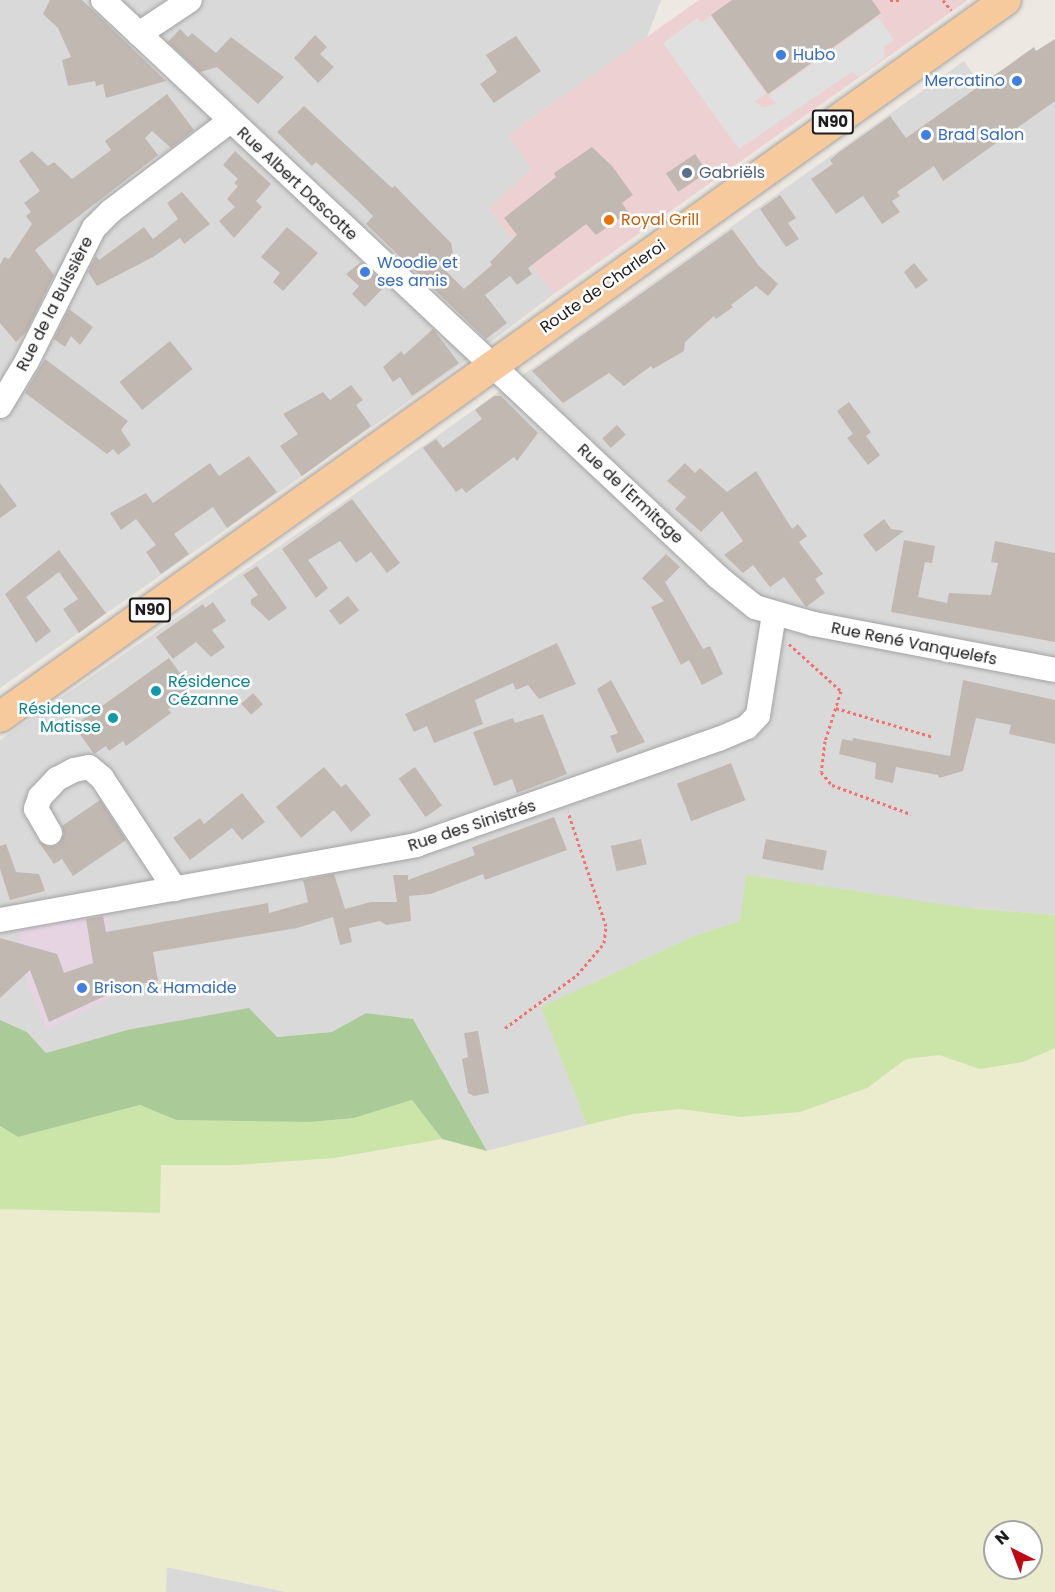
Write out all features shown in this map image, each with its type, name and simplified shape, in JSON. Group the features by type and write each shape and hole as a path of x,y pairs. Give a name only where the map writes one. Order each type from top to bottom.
{"main road":[{"name":"Route de Charleroi","path":"493,365 1006,0"},
{"name":"N90","path":"0,717 493,365"}],"street":[{"name":"Rue Albert Dascotte","path":"103,0 493,365"},
{"path":"139,34 190,0"},
{"name":"Rue de la Buissière","path":"0,406 27,361 94,228 111,211 230,121"},
{"name":"Rue de l'Ermitage","path":"493,365 718,577 755,607 772,626"},
{"name":"Rue René Vanquelefs","path":"772,626 1055,670"},
{"name":"Rue des Sinistrés","path":"0,920 416,845 562,797 747,727 758,716 772,626"},
{"path":"50,832 36,809 40,797 57,779 89,767 102,778 175,889"}],"path":[{"path":"890,0 900,0"},
{"path":"772,626 841,691 825,741 821,772 832,785 911,814"},
{"path":"836,708 933,737"},
{"path":"505,1028 577,975 604,943 606,926 562,797"}],"shaded area":[{"path":"0,0 661,0 647,37 508,135 531,169 489,209 554,294 460,365 0,688"},
{"path":"699,0 968,0 554,294 489,209 531,169 508,135"},
{"path":"711,16 766,94 755,101 763,108 776,104 769,95 878,17 894,40 884,47 885,57 858,77 853,71 739,149 663,43 697,18 701,22"},
{"path":"964,61 999,111 1055,101 1055,915 969,908 740,921 696,935 542,1007 587,1125 487,1151 413,1019 366,1013 332,1032 277,1037 127,1030 46,1053 27,1032 0,1020 0,740 385,473"},
{"path":"106,908 122,992 47,1029 28,986 18,927"},
{"path":"166,1567 286,1592 166,1592"}],"green space":[{"path":"746,875 969,908 1055,915 1055,1048 1023,1062 980,1069 939,1055 906,1059 867,1088 800,1112 741,1117 680,1109 633,1114 587,1125 541,1007 696,935 740,921"},
{"path":"249,1008 277,1037 332,1032 366,1013 413,1019 487,1151 442,1139 412,1100 354,1118 311,1122 176,1120 140,1105 18,1137 0,1126 0,1020 27,1032 46,1053 127,1030"},
{"path":"1055,1048 1055,1592 286,1592 167,1567 166,1592 0,1592 0,1209 159,1213 160,1165 238,1165 334,1158 442,1139 487,1151 633,1114 680,1109 741,1117 867,1088 906,1059 939,1055 980,1069 1023,1062"},
{"path":"412,1100 442,1139 334,1158 238,1165 161,1165 160,1213 0,1209 0,1126 18,1137 140,1105 176,1120 311,1122 354,1118"}],"building":[{"path":"50,0 82,0 166,81 106,98 103,84 96,86 95,81 68,86 62,60 71,57 58,28 43,14"},
{"name":"Hubo","path":"732,0 872,0 881,13 768,94 711,15"},
{"path":"180,29 188,37 192,33 216,53 231,37 284,77 258,104 217,67 200,72 168,42"},
{"path":"315,35 327,47 320,54 334,67 318,83 294,58"},
{"path":"516,36 541,71 494,103 480,84 497,72 486,55"},
{"path":"1055,39 1055,101 943,181 934,166 897,192 900,196 892,201 900,212 882,224 863,196 836,214 811,179 833,164 830,160 838,153 890,116 906,138 1034,47 1036,51"},
{"path":"167,94 194,130 171,148 152,131 145,138 158,155 35,250 54,275 26,332 16,342 0,323 0,265 4,257 9,259 32,224 26,216 31,212 24,203 40,191 19,161 32,151 48,166 54,162 72,179 111,150 105,141"},
{"path":"304,106 392,188 395,186 451,243 453,253 441,266 464,289 492,265 490,262 517,235 504,218 556,177 554,173 592,147 612,166 633,195 622,203 628,212 596,235 586,224 528,268 532,274 517,285 510,276 485,295 507,323 486,339 366,224 373,216 357,200 316,162 312,166 277,132"},
{"path":"235,151 271,184 256,201 262,207 234,238 219,221 235,207 227,199 238,186 234,183 238,179 223,165"},
{"name":"Gabriëls","path":"695,154 707,172 678,192 666,174"},
{"path":"182,192 210,224 184,244 180,238 153,257 97,286 88,272 96,256 99,260 144,227 153,239 178,219 167,203"},
{"path":"780,195 796,218 788,223 799,239 786,247 760,209"},
{"path":"287,227 318,253 283,291 273,282 280,273 261,257"},
{"path":"732,229 759,266 778,284 768,296 756,286 731,305 733,307 716,319 714,316 685,342 684,351 653,369 651,366 624,386 609,373 563,403 532,371"},
{"path":"361,262 386,285 365,307 352,294 359,286 346,274"},
{"path":"914,263 928,280 916,289 904,272"},
{"path":"69,309 93,327 80,345 71,336 65,347 54,339"},
{"path":"433,329 459,363 412,396 400,377 393,382 383,367 401,351 404,355"},
{"path":"170,341 193,369 142,410 119,382"},
{"path":"45,359 128,421 121,430 131,445 118,455 113,449 107,454 25,393"},
{"path":"351,385 363,400 356,405 371,426 302,476 280,446 298,434 283,414 323,392 330,400"},
{"path":"494,396 501,396 538,433 517,461 514,457 466,493 462,488 456,492 423,448 436,439 443,448 482,419 475,410"},
{"path":"849,402 871,432 866,436 880,455 868,465 847,438 853,434 837,411"},
{"path":"617,425 626,435 611,448 602,438"},
{"path":"249,456 277,492 227,528 213,507 174,534 189,554 161,574 146,552 156,545 136,519 121,530 110,513 146,493 153,503 210,463 219,476"},
{"path":"685,463 695,473 700,468 727,492 756,471 792,529 798,524 807,536 799,542 823,574 815,579 825,593 806,607 784,577 770,587 753,565 743,573 724,555 743,541 722,511 701,532 675,509 686,497 667,481"},
{"path":"0,483 17,506 0,518"},
{"path":"352,499 400,563 387,573 371,552 356,563 340,541 308,560 328,588 316,598 282,549"},
{"path":"884,519 891,529 904,531 876,552 863,535"},
{"path":"904,540 935,546 932,563 925,562 918,597 947,603 949,593 991,595 998,563 991,562 995,541 1055,553 1055,642 891,612"},
{"path":"59,550 106,613 79,633 63,609 78,599 59,572 26,597 51,631 36,643 5,594"},
{"path":"666,554 680,567 665,582 703,649 710,646 723,674 702,685 689,660 681,665 651,607 664,601 642,578"},
{"path":"257,566 287,608 269,621 251,604 251,599 258,595 243,575"},
{"path":"348,596 359,610 340,625 329,611"},
{"path":"213,602 226,621 212,630 225,647 211,657 196,642 173,659 156,637 203,604 205,608"},
{"path":"557,643 576,684 539,699 528,685 516,690 513,683 475,700 483,724 434,743 427,726 414,732 405,714"},
{"path":"169,658 190,687 178,695 182,699 168,709 171,713 126,746 123,741 109,751 106,746 94,754 74,726"},
{"path":"611,680 645,742 617,753 610,736 618,733 597,689"},
{"path":"963,680 1055,700 1055,744 1009,734 1011,725 976,718 963,771 939,778 938,775 896,767 893,783 875,779 876,763 839,754 842,739 852,741 853,738 950,756"},
{"path":"253,693 263,704 251,715 241,704"},
{"path":"543,714 567,774 517,793 512,779 494,786 473,732 513,718 515,723"},
{"path":"731,763 745,800 691,821 677,784"},
{"path":"324,767 341,787 346,784 371,815 351,832 334,810 301,838 276,807"},
{"path":"415,767 442,806 426,817 399,778"},
{"path":"242,793 265,822 242,840 232,828 190,860 173,838 200,818 204,824"},
{"path":"100,800 126,840 73,876 62,859 54,864 38,841 49,847 58,845 64,834 62,826"},
{"path":"554,817 567,850 485,880 483,874 431,894 409,896 411,921 386,925 380,921 349,928 352,942 340,945 333,917 297,928 153,952 158,981 126,986 49,1022 30,970 0,998 0,938 57,954 64,973 93,963 86,919 103,916 106,932 268,903 269,913 308,902 303,880 334,874 345,909 371,902 397,902 393,875 408,875 408,880 475,855 472,847"},
{"path":"641,839 647,864 617,871 611,846"},
{"path":"766,839 827,851 823,870 762,859"},
{"path":"6,844 16,872 39,874 45,891 10,900 0,869 0,846"},
{"path":"478,1031 489,1093 474,1096 468,1093 462,1059 468,1057 464,1033"}],"place":[{"name":"Hubo","path":"781,55"},
{"name":"Mercatino","path":"1017,81"},
{"name":"Brad Salon","path":"926,135"},
{"name":"Gabriëls","path":"687,173"},
{"name":"Royal Grill","path":"609,220"},
{"name":"Woodie et ses amis","path":"365,272"},
{"name":"Résidence Cézanne","path":"156,691"},
{"name":"Résidence Matisse","path":"113,718"},
{"name":"Brison & Hamaide","path":"82,988"}]}
